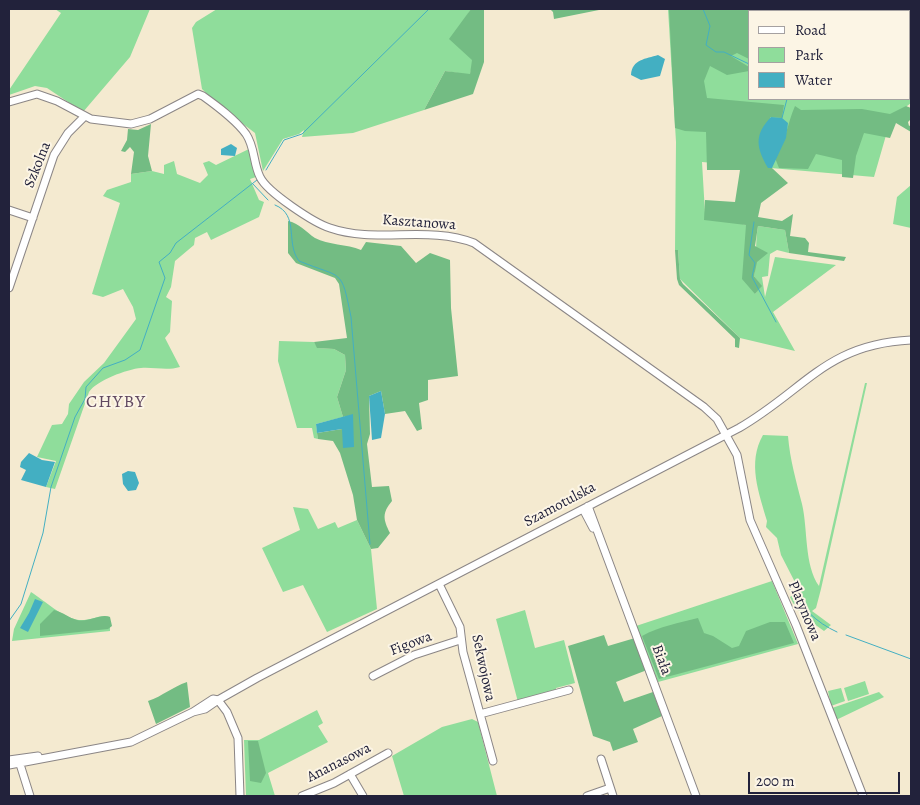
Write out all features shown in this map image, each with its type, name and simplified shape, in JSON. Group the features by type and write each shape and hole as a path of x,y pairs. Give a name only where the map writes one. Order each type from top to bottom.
{"street":[{"path":"9,102 37,94 57,101 84,116"},
{"name":"Kasztanowa","path":"84,116 131,124 150,119 198,94 207,99 245,132 252,146 262,180 309,218 326,227 346,232 453,237 481,247 704,407 717,420 727,435"},
{"name":"Szkolna","path":"9,288 54,155 68,133 84,116"},
{"path":"9,210 33,218"},
{"name":"Szamotulska","path":"9,765 19,761 131,742 193,712 205,709 221,698 727,435 761,415 812,374 837,358 874,344 911,340"},
{"name":"Platynowa","path":"727,435 740,463 744,498 750,520 796,625 863,796"},
{"name":"Biała","path":"585,508 598,534 696,796"},
{"name":"Sekwojowa","path":"439,584 458,620 460,640 493,761"},
{"name":"Figowa","path":"372,676 414,655 460,640"},
{"path":"480,714 569,690"},
{"path":"221,698 238,739 240,796"},
{"name":"Ananasowa","path":"302,796 350,774 388,753"},
{"name":"Szamotulska","path":"9,760 19,761"},
{"path":"601,760 613,796"},
{"path":"19,761 30,796"},
{"path":"350,774 363,796"},
{"path":"587,796 610,788"}],"green space":[{"path":"55,9 150,9 130,57 83,112 47,88 35,86 9,95 9,90 61,13"},
{"path":"217,9 471,9 458,30 473,60 470,75 445,71 424,110 353,133 302,137 304,130 299,134 283,139 263,171 255,133 218,105 202,89 192,28 196,22"},
{"path":"471,9 484,9 484,62 473,94 424,110 445,71 470,74 472,60 449,39"},
{"path":"550,9 604,9 554,19 553,12"},
{"path":"668,9 821,10 748,10 748,100 910,100 911,30 911,103 891,118 874,177 702,162 705,213 746,225 755,294 761,286 754,276 758,226 785,230 789,253 777,250 770,254 768,276 762,277 765,297 775,257 836,265 773,312 795,351 740,338 680,279 678,250 675,250 676,142"},
{"path":"669,9 768,9 748,10 748,58 737,53 731,56 748,66 748,71 727,75 710,66 704,81 707,98 784,105 782,118 770,117 768,168 772,168 788,183 761,203 758,217 782,221 793,214 790,236 805,238 809,243 808,252 846,257 844,261 789,253 785,230 758,226 755,246 768,253 757,262 754,276 762,286 755,294 742,279 746,225 704,220 705,200 735,202 740,170 707,170 706,132 685,131 675,128"},
{"path":"795,106 801,110 862,109 890,114 906,106 911,108 911,119 908,122 909,126 911,125 911,132 896,123 890,138 864,133 856,156 853,178 842,177 842,160 816,154 808,169 779,168 775,158 782,146"},
{"path":"151,124 148,156 152,171 131,174 134,152 130,147 125,152 121,151 127,140 128,129 138,130"},
{"path":"251,148 252,165 256,177 250,179 259,200 264,202 259,217 211,240 207,232 195,238 194,245 175,261 171,287 166,297 172,301 170,332 165,338 180,367 170,369 135,369 112,376 93,388 89,392 55,489 46,487 56,461 37,457 52,425 62,424 68,414 69,404 84,382 104,363 136,319 133,307 123,289 103,297 92,294 120,203 103,196 107,190 131,182 131,174 152,171 164,174 164,165 174,161 177,174 200,183 208,175 203,163 209,161 216,165"},
{"path":"911,185 911,228 893,224 897,197"},
{"path":"288,221 299,226 315,238 326,242 361,250 366,242 401,246 416,263 430,253 450,260 451,308 458,376 428,380 428,400 419,403 422,429 417,431 405,411 385,414 381,391 369,396 370,434 367,444 372,487 389,486 392,501 385,513 386,524 390,533 378,548 371,549 357,520 353,495 340,453 333,441 318,439 317,433 342,429 353,415 343,417 337,397 346,370 345,355 334,349 317,348 314,342 347,338 339,284 335,278 296,263 288,253"},
{"path":"675,250 678,250 680,279 683,284 740,338 739,348 735,347 735,339 679,285"},
{"path":"279,341 314,342 318,348 334,349 345,355 346,370 337,397 343,417 316,424 318,439 314,438 312,428 297,428 278,361"},
{"path":"865,383 867,383 821,589 816,608 812,611 831,625 824,631 800,612 790,597 799,590 781,555 777,538 766,527 767,521 756,478 756,456 763,435 788,436 804,514 811,568 819,586"},
{"path":"293,507 308,509 318,529 335,522 338,528 357,520 371,549 377,609 327,632 303,585 283,592 262,548 300,530"},
{"path":"772,581 798,644 658,682 636,626"},
{"path":"31,592 60,613 73,619 83,620 102,616 110,617 110,631 12,641 14,629"},
{"path":"54,610 81,621 102,616 110,617 112,626 108,629 40,636 40,624"},
{"path":"525,610 535,648 564,640 575,683 556,688 556,691 518,702 496,619"},
{"path":"698,618 704,633 713,636 732,648 739,646 746,631 770,622 785,622 794,643 659,679 642,636 663,627"},
{"path":"604,635 608,646 635,638 647,670 616,682 624,702 653,692 662,716 633,729 638,742 613,751 610,742 593,736 568,646"},
{"path":"865,681 869,694 848,701 844,688"},
{"path":"187,682 190,707 156,724 148,701"},
{"path":"841,688 845,701 831,706 828,691"},
{"path":"879,692 884,697 836,720 832,708"},
{"path":"317,710 323,723 318,726 328,742 268,773 275,796 246,796 244,740 259,740"},
{"path":"472,719 478,722 497,796 404,796 392,756 442,727"},
{"path":"248,741 258,741 266,773 261,783 250,781"}],"water":[{"path":"658,55 665,59 660,76 641,80 631,75 637,63"},
{"path":"771,117 782,118 788,123 786,138 772,168 768,168 759,147 759,136 765,123"},
{"path":"231,144 237,148 235,156 221,155 221,149"},
{"path":"381,391 385,414 381,438 372,440 369,396"},
{"path":"353,414 354,447 343,448 342,429 317,433 316,424"},
{"path":"29,453 42,460 55,462 46,487 21,480 26,470 20,467 21,462"},
{"path":"128,471 135,472 139,483 136,490 128,491 123,484 122,474"},
{"path":"35,599 43,602 28,632 20,628"}],"waterway":[{"path":"266,170 284,140 302,134 429,9"},
{"path":"703,9 710,26 706,45 716,52 724,52 748,64"},
{"path":"782,118 787,100"},
{"path":"9,621 21,604 43,533 51,487 75,417 85,399 86,387 103,368 125,360 140,350 165,278 159,262 170,253 176,243 257,180"},
{"path":"252,183 268,200"},
{"path":"275,205 287,215 290,222 295,254 299,261 332,273 342,282 345,290 351,317 370,544"},
{"path":"754,222 749,255 755,263 752,277 776,322"},
{"path":"789,588 810,614 822,624 837,632"},
{"path":"846,635 911,659"}],"district":[{"name":"CHYBY","path":"116,403"}]}
